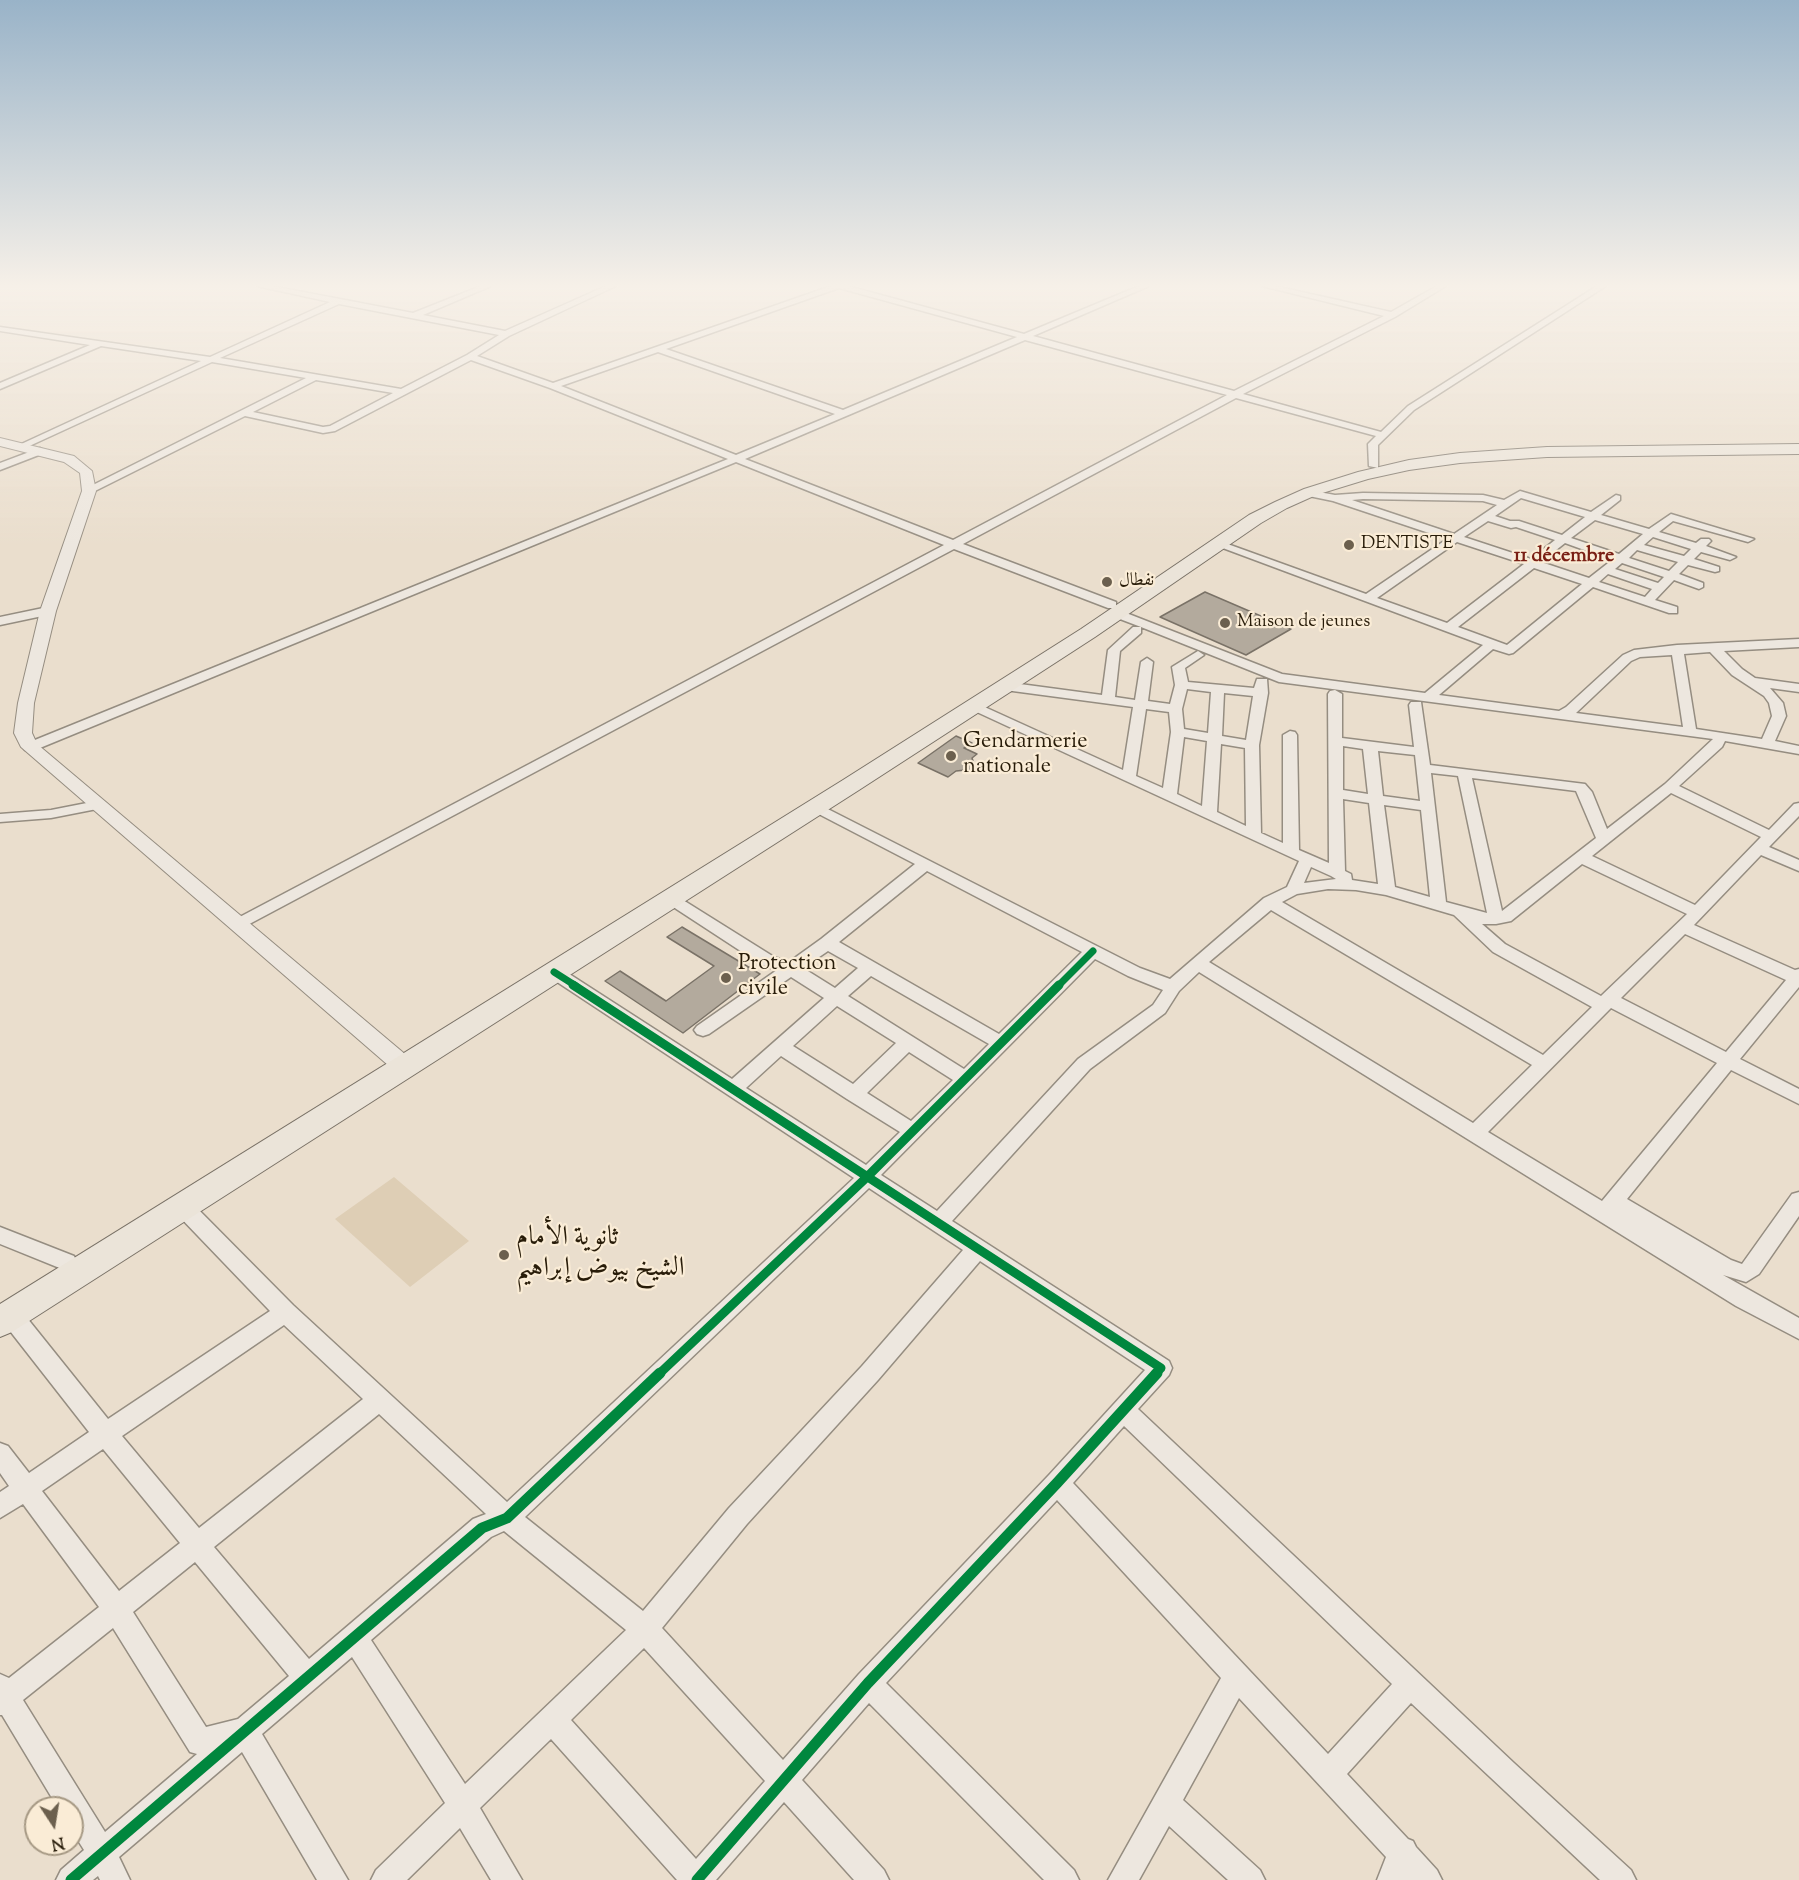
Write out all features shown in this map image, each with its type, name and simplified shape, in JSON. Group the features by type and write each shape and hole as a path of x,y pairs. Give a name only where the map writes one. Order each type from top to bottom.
{"main road":[{"path":"4,1314 67,1262 399,1062 554,972 1005,686 1112,612 1230,524 1266,503 1314,483 1365,471 1460,458 1557,449 1799,447"},
{"path":"4,1314 182,1206 399,1062 1256,519 1308,493 1365,471"}],"street":[{"path":"0,386 29,374"},
{"path":"22,446 175,374"},
{"path":"291,374 401,392"},
{"path":"243,413 328,430 437,374"},
{"path":"518,374 953,545 1112,612 1279,678 1421,701 1799,750"},
{"path":"553,386 587,374"},
{"path":"728,374 842,413"},
{"path":"30,747 736,459 935,374"},
{"path":"1158,374 1382,435"},
{"path":"240,924 1276,374"},
{"path":"1365,471 1373,444 1382,435 1411,408 1465,374"},
{"path":"89,491 314,378"},
{"path":"0,442 69,459 86,471 89,491 48,611 26,703 23,734 30,747 399,1062"},
{"path":"0,467 40,451"},
{"path":"1308,493 1335,498 1673,610"},
{"path":"1366,599 1520,494 1730,556"},
{"path":"1335,498 1363,496 1482,498 1506,504"},
{"path":"1448,628 1616,498"},
{"path":"1486,517 1561,539 1699,585"},
{"path":"1218,544 1509,650 1671,517 1748,539"},
{"path":"1647,602 1716,530"},
{"path":"1635,546 1715,569"},
{"path":"1607,570 1660,588"},
{"path":"0,621 48,611"},
{"path":"1112,612 1137,630 1197,655 1262,687"},
{"path":"1108,701 1114,650 1137,630"},
{"path":"1556,718 1570,710 1627,658 1638,653 1799,643"},
{"path":"1182,685 1218,688 1272,686 1421,701 1491,644"},
{"path":"1713,648 1724,661 1769,693 1776,703 1779,716 1766,745"},
{"path":"1677,649 1690,731"},
{"path":"1169,796 1178,732 1175,708 1182,685 1178,667 1197,655"},
{"path":"1129,778 1147,662"},
{"path":"1755,682 1799,688"},
{"path":"1005,686 1175,708"},
{"path":"1254,836 1252,745 1262,687"},
{"path":"1209,815 1218,688"},
{"path":"1335,694 1337,873"},
{"path":"1421,701 1421,752 1439,907"},
{"path":"973,706 1254,836 1308,858 1356,885"},
{"path":"1556,718 1690,731 1719,740"},
{"path":"1178,732 1252,745"},
{"path":"1290,735 1291,851"},
{"path":"938,1223 1084,1064 1159,1010 1173,987 1270,902 1293,890 1328,884 1356,885 1387,890 1460,913 1496,919 1505,917 1603,838 1670,788 1719,740"},
{"path":"1336,741 1421,752"},
{"path":"1370,745 1387,890"},
{"path":"1423,768 1580,787 1585,792 1603,838"},
{"path":"1464,772 1496,919"},
{"path":"1670,788 1765,842 1799,866"},
{"path":"1337,794 1427,806"},
{"path":"0,818 51,814 97,805"},
{"path":"816,807 1134,972 1173,987"},
{"path":"1475,1133 1683,927 1799,807"},
{"path":"1580,856 1697,912"},
{"path":"1293,890 1308,858"},
{"path":"703,1030 826,943 925,864"},
{"path":"669,899 768,961 790,968 966,1078"},
{"path":"1270,902 1544,1064"},
{"path":"1460,913 1499,948 1799,1097"},
{"path":"1609,1207 1798,978 1683,927"},
{"path":"826,943 1001,1043"},
{"path":"71,1880 482,1527 507,1518 867,1177 1093,951"},
{"path":"1198,963 1475,1133 1609,1207 1738,1272 1746,1273 1752,1268 1799,1200"},
{"path":"733,1089 869,968"},
{"path":"552,1719 696,1880 868,1683 1161,1368 554,972"},
{"path":"854,1094 908,1042"},
{"path":"780,1047 913,1131"},
{"path":"182,1206 285,1312 507,1518 645,1629 782,1782 874,1880"},
{"path":"1609,1207 1744,1299 1799,1329"},
{"path":"0,1235 67,1262"},
{"path":"386,1880 645,1629 738,1516 870,1373 977,1249"},
{"path":"0,1506 285,1312"},
{"path":"4,1314 199,1545 307,1678"},
{"path":"115,1880 102,1853 2,1696 117,1610 380,1400"},
{"path":"1124,1410 1504,1773 1622,1880"},
{"path":"0,1454 117,1610 200,1742 244,1731"},
{"path":"1057,1482 1428,1880"},
{"path":"354,1637 463,1806 507,1880"},
{"path":"1123,1880 1237,1675"},
{"path":"868,1683 1064,1880"},
{"path":"1329,1774 1410,1684"},
{"path":"244,1731 333,1880"},
{"path":"1166,1804 1250,1880"},
{"path":"1392,1880 1402,1851"}],"shaded area":[{"path":"394,1177 469,1241 410,1287 335,1219"}],"building":[{"name":"Maison de jeunes","path":"1205,592 1291,629 1246,655 1160,617"},
{"name":"Gendarmerie nationale","path":"956,736 972,743 964,748 977,754 972,758 976,769 956,771 948,777 918,763"},
{"name":"Protection civile","path":"682,927 760,974 683,1033 605,981 620,971 666,1001 714,966 667,937"}],"cycle path":[{"path":"71,1880 482,1528 507,1518 867,1177 1093,951"},
{"path":"554,972 1161,1368 1057,1483 868,1683 697,1880"}],"place":[{"name":"DENTISTE","path":"1349,545"},
{"name":"نفطال","path":"1107,582"},
{"name":"Maison de jeunes","path":"1225,623"},
{"name":"Gendarmerie nationale","path":"951,756"},
{"name":"Protection civile","path":"726,978"},
{"name":"ثانوية الأمام الشيخ بيوض إبراهيم","path":"504,1255"}],"district":[{"name":"11 décembre","path":"1564,558"}]}
